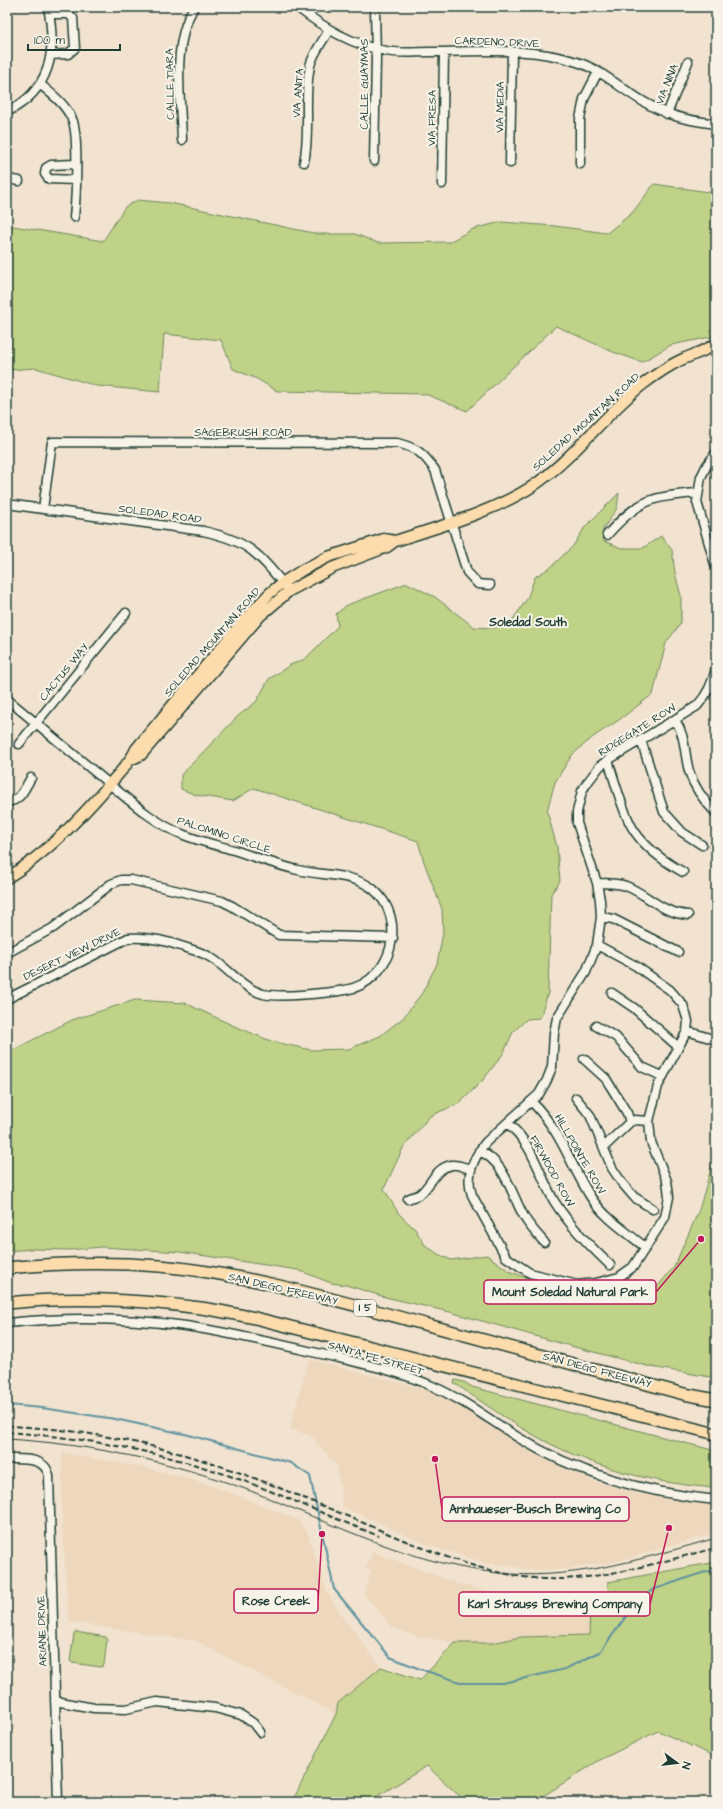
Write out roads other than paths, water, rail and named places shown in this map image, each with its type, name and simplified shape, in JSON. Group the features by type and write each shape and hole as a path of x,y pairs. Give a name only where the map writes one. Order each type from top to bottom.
{"highway":[{"name":"SAN DIEGO FREEWAY","path":"7,1268 72,1264 120,1264 161,1266 211,1273 350,1304 679,1392 716,1400"},
{"path":"7,1303 68,1300 159,1303 194,1307 255,1318 716,1434"},
{"path":"665,1422 716,1442"}],"main road":[{"name":"SOLEDAD MOUNTAIN ROAD","path":"7,878 30,863 65,833 132,759 136,749 255,608 286,587 304,568 328,557 384,539 395,541 451,523 492,507 532,486 558,466 641,386 662,370 716,344"},
{"name":"SOLEDAD MOUNTAIN ROAD","path":"702,352 716,352"}],"street":[{"name":"CALLE TIARA","path":"182,140 180,56 185,27 194,7"},
{"name":"CARDENO DRIVE","path":"297,7 330,30 361,44 387,52 512,52 550,55 577,62 613,79 643,102 667,114 682,120 716,124"},
{"name":"CALLE GUAYMAS","path":"374,161 375,7"},
{"path":"7,112 28,99 41,85 51,55 52,23 49,11 68,14 73,18 75,48 68,54 51,55"},
{"name":"VIA ANITA","path":"304,162 307,148 307,85 311,64 330,30"},
{"name":"VIA FRESA","path":"442,184 444,52"},
{"name":"VIA MEDIA","path":"510,163 512,52"},
{"name":"VIA NINA","path":"667,114 688,62"},
{"path":"580,164 580,119 584,99 598,72"},
{"path":"41,85 60,101 73,121 75,164 74,218"},
{"path":"75,164 51,165 46,168 45,174 49,179 75,180"},
{"path":"7,179 19,180"},
{"name":"SAGEBRUSH ROAD","path":"43,509 52,442 397,443 413,447 424,456 435,470 451,523"},
{"path":"716,453 707,465 701,477 697,493 697,502 716,568"},
{"path":"607,535 625,515 645,502 665,496 697,493"},
{"name":"SOLEDAD ROAD","path":"7,504 203,531 225,536 244,544 257,553 286,587"},
{"path":"451,523 467,572 478,584 490,585"},
{"name":"CACTUS WAY","path":"19,744 126,613"},
{"name":"RIDGEGATE ROW","path":"646,1248 633,1268 618,1277 596,1283 577,1285 530,1273 506,1257 472,1195 470,1188 471,1169 479,1151 486,1142 539,1094 548,1080 552,1067 554,1033 557,1018 586,972 597,945 601,917 597,883 577,823 577,812 582,791 587,782 600,766 608,760 697,706 704,699 713,681 716,668"},
{"name":"PALOMINO CIRCLE","path":"7,699 161,824 184,835 298,870 355,880 367,885 378,894 386,905 393,924 393,938"},
{"path":"675,720 681,729 693,782 704,800 716,813"},
{"path":"641,740 664,812 682,832 702,845"},
{"path":"608,760 634,832 644,844 667,862 683,872"},
{"path":"7,801 16,799 20,796 31,778"},
{"path":"7,953 53,928 111,884 121,880 131,880 222,901 279,935 393,938"},
{"path":"597,883 626,886 665,910 688,915"},
{"path":"601,917 613,919 678,952"},
{"name":"DESERT VIEW DRIVE","path":"7,998 128,938 141,937 160,939 208,956 248,987 262,994 278,995 348,990 362,984 378,970 386,958 393,938"},
{"path":"597,945 636,966 670,990 683,1005 688,1021 687,1031 662,1076 654,1098 649,1121 651,1142 667,1181 669,1197 665,1217 646,1248"},
{"path":"612,993 634,1008 679,1046"},
{"path":"596,1026 616,1037 642,1067 662,1076"},
{"path":"687,1031 716,1040"},
{"path":"584,1059 606,1079 630,1122"},
{"path":"576,1098 590,1115 612,1168 622,1183 634,1197 653,1209"},
{"name":"HILLPOINTE ROW","path":"531,1101 545,1114 561,1138 591,1197 606,1216 646,1248"},
{"path":"604,1147 630,1122 635,1120 649,1121"},
{"name":"FIRWOOD ROW","path":"507,1123 529,1148 553,1198 566,1220 610,1266"},
{"path":"479,1151 484,1153 499,1166 527,1221 544,1242"},
{"path":"408,1199 419,1194 427,1187 437,1173 444,1168 453,1165 471,1169"},
{"name":"SANTA FE STREET","path":"7,1323 70,1320 171,1325 248,1337 334,1357 430,1385 471,1406 518,1437 543,1451 615,1481 659,1493 716,1500"},
{"name":"ARIANE DRIVE","path":"7,1459 40,1462 48,1470 49,1476 58,1802"},
{"path":"55,1701 94,1708 126,1709 157,1702 215,1708 242,1716 253,1723 260,1732"}],"waterway":[{"path":"7,1405 42,1408 115,1419 189,1435 291,1463 310,1476 334,1589 390,1657 420,1669 463,1683 503,1683 565,1669 600,1652 630,1611 652,1590 702,1573 716,1570"}],"tram line":[{"path":"7,1439 38,1441 99,1450 159,1462 189,1470 248,1490 376,1542 442,1563 476,1570 536,1575 588,1570 640,1559 716,1538"}],"railway":[{"path":"7,1426 42,1428 111,1437 145,1444 212,1463 245,1474 446,1557 505,1574 545,1579 588,1577 631,1569 716,1548"},
{"path":"7,1432 84,1440 159,1455 231,1476 379,1536"}],"place":[{"name":"Mount Soledad Natural Park","path":"701,1239"},
{"name":"Annhaueser-Busch Brewing Co","path":"435,1459"},
{"name":"Karl Strauss Brewing Company","path":"669,1528"},
{"name":"Rose Creek","path":"322,1534"}],"district":[{"name":"Soledad South","path":"528,622"}]}
